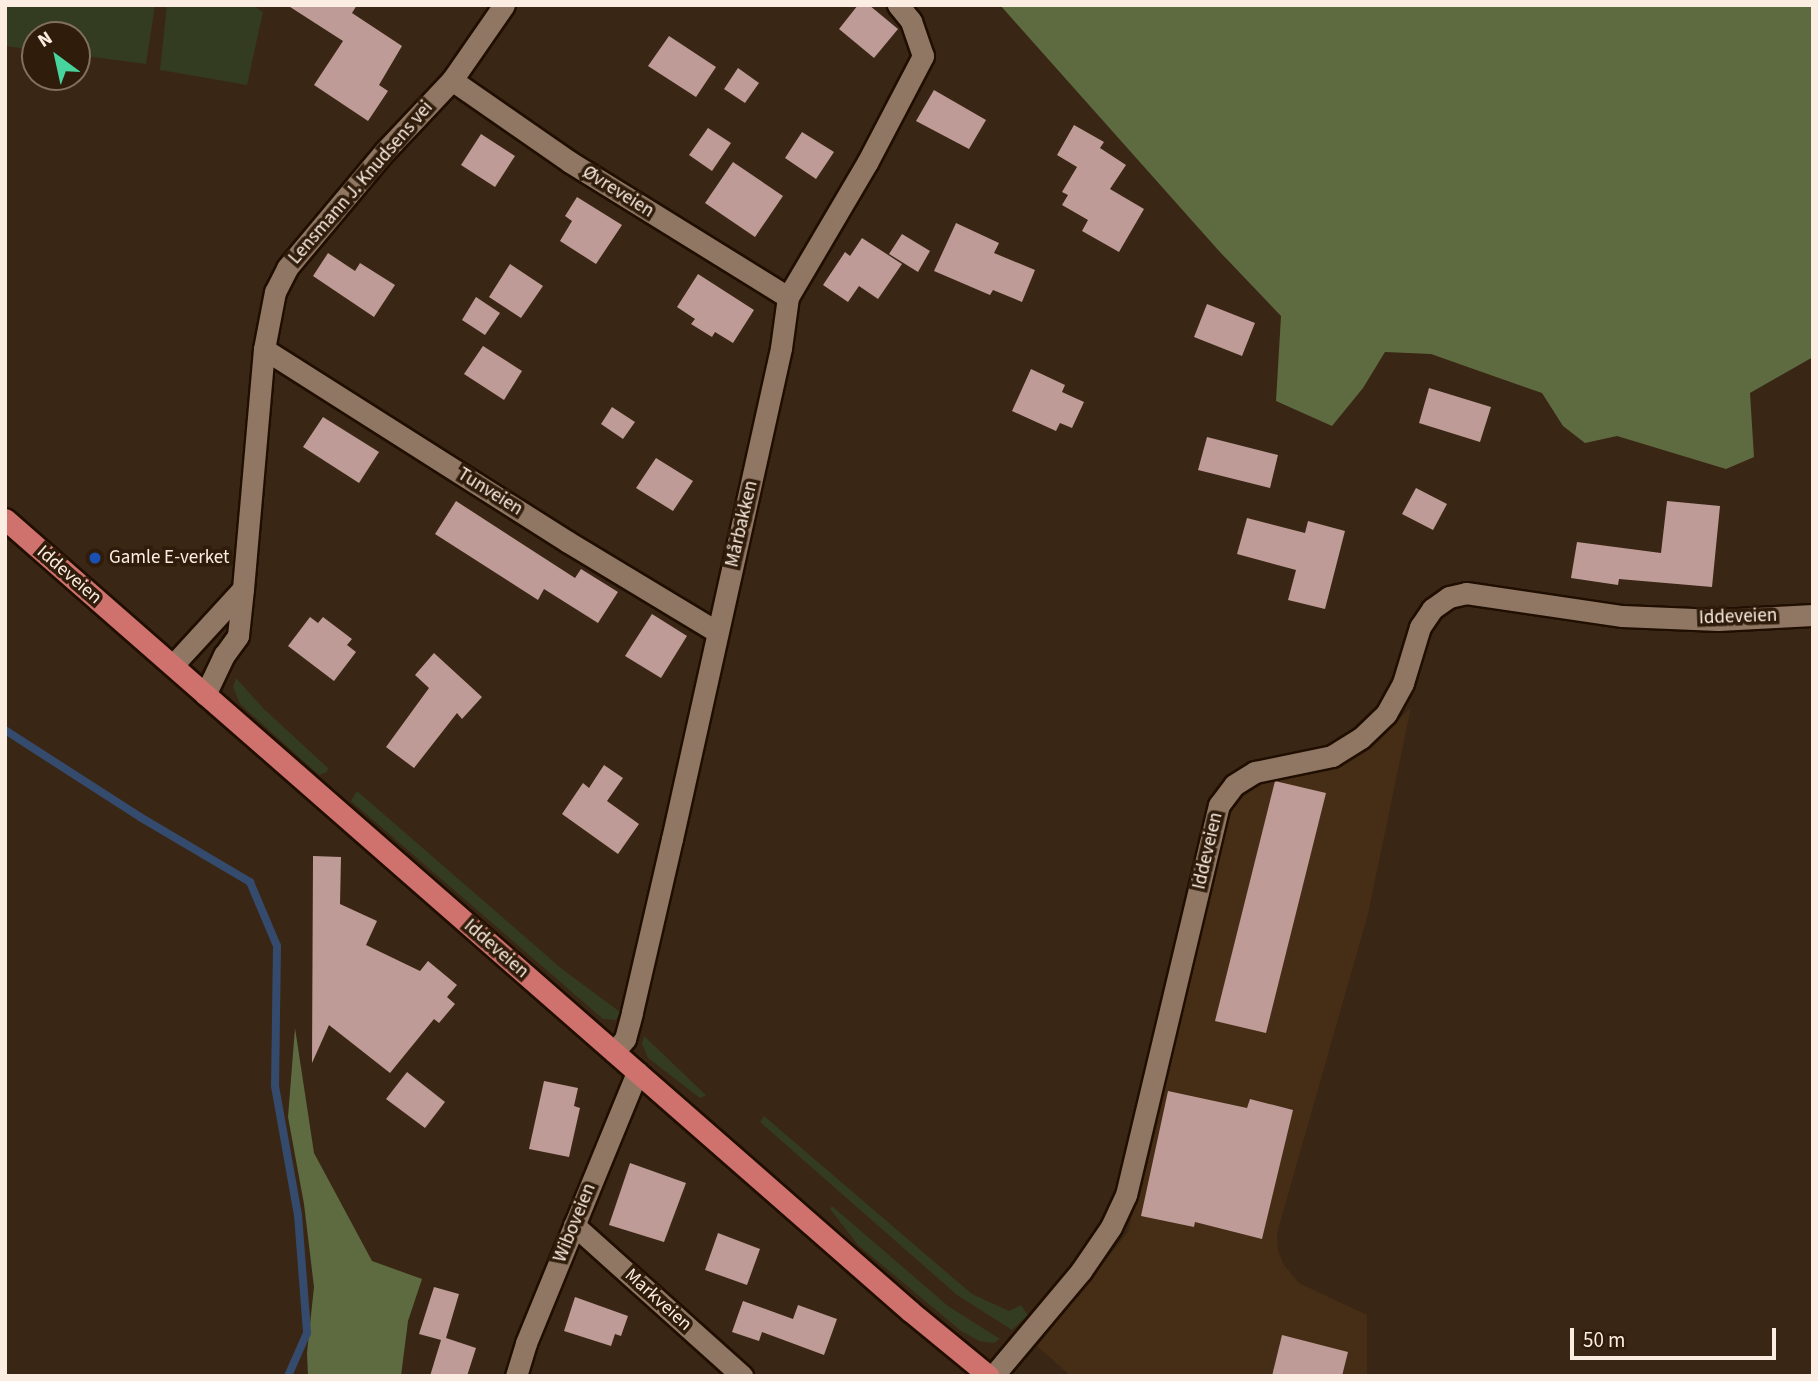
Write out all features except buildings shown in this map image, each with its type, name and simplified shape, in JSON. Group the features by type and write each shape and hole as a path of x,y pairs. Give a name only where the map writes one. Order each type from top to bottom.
{"main road":[{"name":"Iddeveien","path":"5,519 637,1072 991,1376"}],"street":[{"name":"Lensmann J. Knudsens vei","path":"205,695 224,656 238,636 264,349 275,292 287,268 385,151 452,80 504,5"},
{"name":"Mårbakken","path":"614,1052 625,1039 632,1012 781,348 788,297 867,163 923,56 905,13"},
{"name":"Øvreveien","path":"452,80 570,162 788,297"},
{"name":"Tunveien","path":"264,349 568,542 717,632"},
{"path":"173,665 243,589"},
{"name":"Iddeveien","path":"991,1376 1082,1271 1111,1227 1126,1195 1219,805 1234,785 1255,772 1332,756 1361,738 1386,714 1403,683 1420,626 1432,608 1449,597 1466,593 1622,616 1718,620 1813,615"},
{"name":"Wiboveien","path":"516,1376 637,1072"},
{"name":"Markveien","path":"574,1225 742,1376"}],"shaded area":[{"path":"1411,707 1368,914 1277,1233 1278,1251 1284,1265 1299,1283 1367,1315 1367,1376 1071,1376 1037,1346 1128,1232 1233,801 1255,781 1330,764 1372,747"}],"green space":[{"path":"5,5 155,5 146,64 91,57 91,21 21,21 21,48 5,46"},
{"path":"167,5 253,5 263,12 247,85 160,70"},
{"path":"1000,5 1813,5 1813,357 1750,393 1754,457 1726,469 1617,436 1585,443 1563,426 1542,393 1431,354 1385,352 1363,388 1332,426 1276,401 1281,316 1219,251"},
{"path":"236,678 264,709 328,768 327,772 319,775 240,704 233,687"},
{"path":"357,791 562,969 620,1012 616,1020 603,1019 351,801"},
{"path":"295,1028 314,1153 372,1261 422,1279 408,1321 401,1376 308,1376 307,1353 314,1287 304,1204 288,1117"},
{"path":"644,1036 706,1095 700,1098 648,1058 642,1044"},
{"path":"764,1116 972,1294 1009,1311 1021,1305 1028,1315 1012,1330 957,1295 760,1122"},
{"path":"832,1206 948,1306 1000,1339 994,1343 979,1341 961,1331 858,1245 830,1209"}],"waterway":[{"path":"5,730 140,817 250,882 277,946 275,1086 298,1215 307,1333 288,1376"}],"place":[{"name":"Gamle E-verket","path":"95,558"}]}
